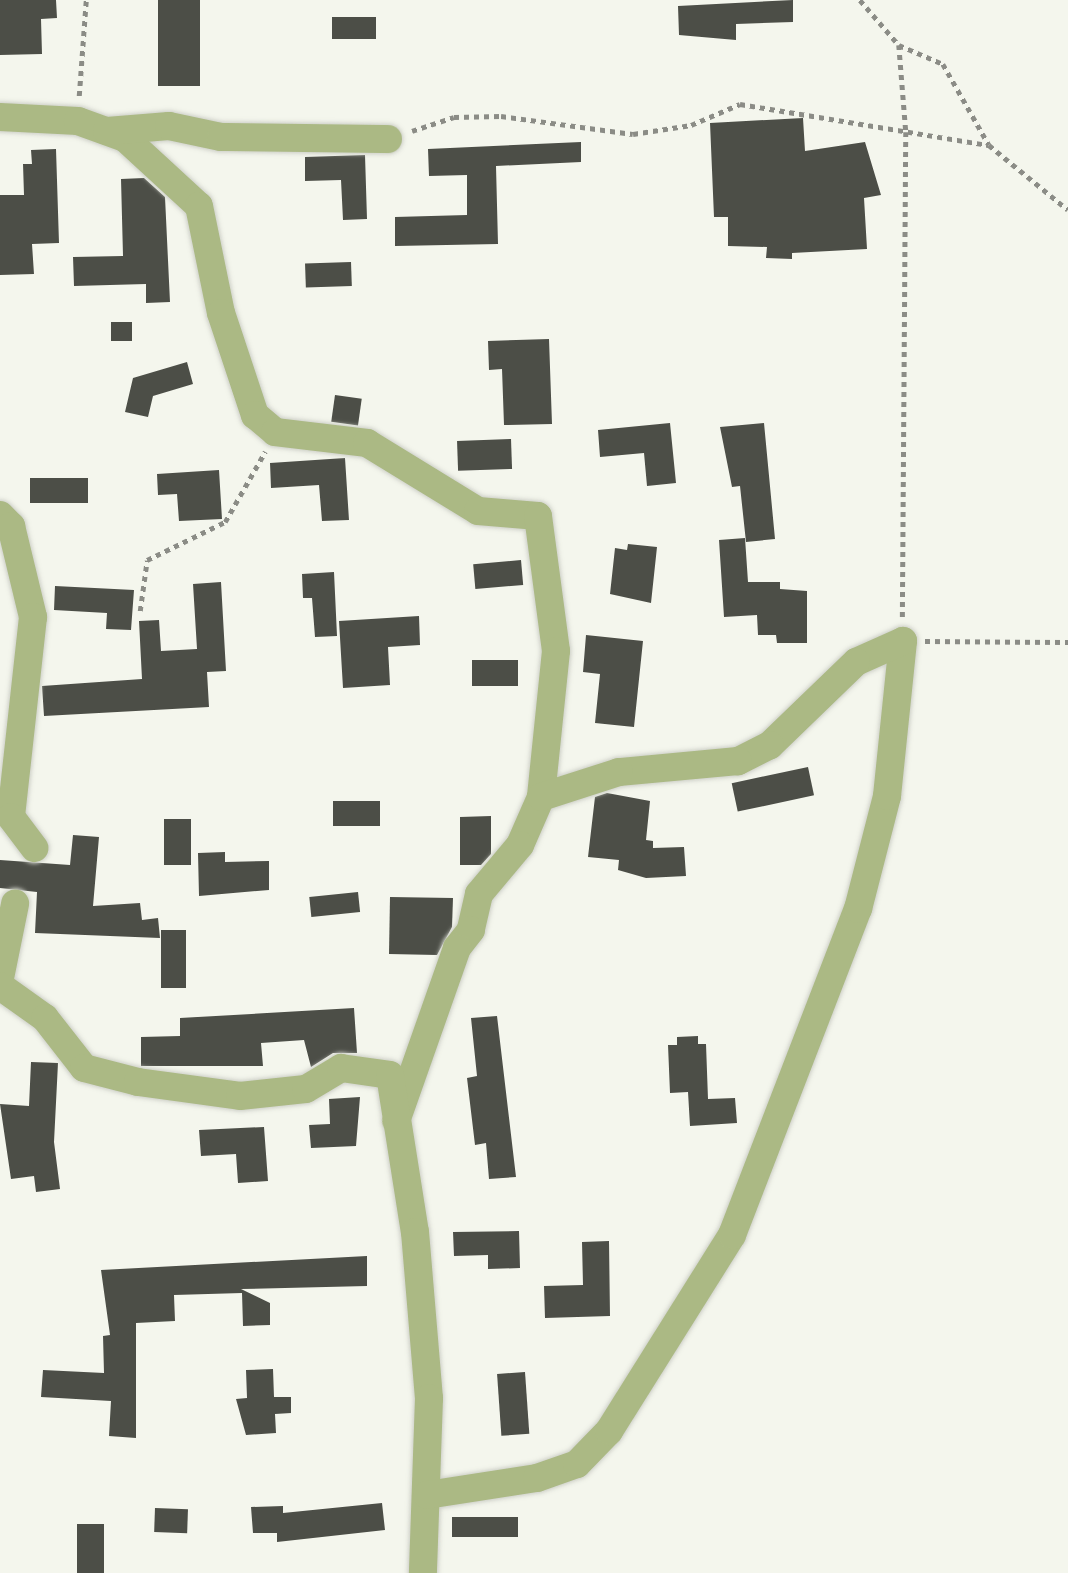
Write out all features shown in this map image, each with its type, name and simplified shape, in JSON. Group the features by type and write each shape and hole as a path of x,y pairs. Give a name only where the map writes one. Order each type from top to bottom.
{"street":[{"path":"0,117 78,121 125,138 199,206 221,313 251,402 275,432 368,443 478,511 538,516 556,651 541,797 520,845 479,894 471,930 457,948 396,1121"},
{"path":"107,131 169,126 221,137 388,139"},
{"path":"0,514 11,526 33,617 11,817 34,848"},
{"path":"427,1495 537,1478 577,1464 609,1431 732,1235 858,909 887,796 904,641 856,662 771,745 745,758 619,772 541,797"},
{"path":"0,978 15,904"},
{"path":"0,986 45,1018 84,1068 183,1092 240,1096 306,1089 341,1068 390,1075 415,1232 429,1398 423,1573"}],"path":[{"path":"78,121 86,0"},
{"path":"860,0 899,45 943,64 989,145 1068,210"},
{"path":"899,45 905,132 904,641 1068,642"},
{"path":"388,139 466,116 572,122 633,134 691,125 740,104 989,145"},
{"path":"140,611 147,560 225,522 275,432"}],"building":[{"path":"0,0 56,0 57,18 41,19 42,54 0,55"},
{"path":"158,0 200,0 200,86 158,86"},
{"path":"793,0 793,22 736,24 736,40 679,35 678,6"},
{"path":"332,17 376,17 376,39 332,39"},
{"path":"803,118 805,151 865,142 881,195 864,198 867,249 792,253 792,259 766,258 767,247 728,246 728,217 714,217 710,123"},
{"path":"581,142 581,162 496,166 498,244 395,246 395,217 467,215 467,175 429,176 428,149"},
{"path":"56,149 59,243 32,244 34,274 0,275 0,195 24,195 23,164 32,164 31,150"},
{"path":"365,155 367,219 343,220 341,180 305,181 305,157"},
{"path":"144,178 165,197 170,302 146,303 146,284 74,286 73,257 123,256 121,179"},
{"path":"351,262 352,286 306,288 305,264"},
{"path":"111,322 132,322 132,341 111,341"},
{"path":"549,339 552,424 504,425 502,369 489,370 488,341"},
{"path":"187,362 193,384 153,396 148,417 125,412 133,378"},
{"path":"335,395 362,399 358,425 331,422"},
{"path":"670,423 676,483 647,486 644,453 600,457 598,430"},
{"path":"764,423 775,539 746,542 740,486 732,487 720,427"},
{"path":"511,439 512,469 458,471 457,441"},
{"path":"345,458 349,520 322,521 319,485 271,488 270,463"},
{"path":"219,470 222,519 179,521 177,494 158,495 157,474"},
{"path":"30,478 88,478 88,503 30,503"},
{"path":"745,538 748,582 780,582 780,589 807,591 807,643 777,643 776,635 758,635 757,615 724,617 719,540"},
{"path":"628,544 657,547 651,603 610,594 615,548 627,550"},
{"path":"521,560 523,585 475,589 473,564"},
{"path":"334,572 337,636 315,637 312,598 303,598 302,574"},
{"path":"221,582 226,671 207,672 209,707 44,716 42,686 142,679 139,621 159,620 161,651 197,649 193,584"},
{"path":"55,586 134,590 131,630 106,629 107,613 54,610"},
{"path":"419,616 420,645 388,647 390,685 343,688 339,621"},
{"path":"586,635 643,641 634,727 595,723 600,674 583,672"},
{"path":"472,660 518,660 518,686 472,686"},
{"path":"808,767 814,795 738,812 732,783"},
{"path":"607,793 650,801 646,840 653,841 653,848 684,847 686,876 646,878 618,870 619,860 588,857 595,797"},
{"path":"333,801 380,801 380,826 333,826"},
{"path":"491,816 491,854 481,865 460,865 460,817"},
{"path":"164,819 191,819 191,865 164,865"},
{"path":"73,835 99,837 93,906 140,903 142,920 158,918 160,938 35,933 37,892 0,888 0,860 70,865"},
{"path":"225,852 225,862 269,861 269,890 199,896 198,853"},
{"path":"358,892 360,912 311,917 309,897"},
{"path":"390,897 453,898 452,927 437,955 389,954"},
{"path":"161,930 186,930 186,988 161,988"},
{"path":"354,1008 357,1053 333,1053 311,1067 304,1040 261,1043 263,1066 141,1066 141,1037 180,1036 180,1018"},
{"path":"497,1016 516,1177 489,1179 486,1143 475,1145 467,1078 477,1076 471,1018"},
{"path":"698,1036 698,1044 706,1044 708,1099 735,1098 737,1123 690,1126 688,1092 670,1093 668,1045 677,1045 677,1037"},
{"path":"31,1062 58,1063 54,1142 60,1189 36,1192 34,1176 11,1179 0,1104 29,1106"},
{"path":"360,1097 356,1146 311,1148 309,1125 330,1124 329,1099"},
{"path":"264,1127 268,1181 238,1183 236,1154 201,1156 199,1130"},
{"path":"519,1231 520,1268 488,1269 488,1255 454,1256 453,1232"},
{"path":"609,1241 610,1316 545,1318 544,1286 583,1285 582,1242"},
{"path":"367,1256 367,1286 241,1289 270,1303 270,1325 243,1326 242,1293 174,1295 175,1321 136,1323 136,1438 109,1436 111,1401 41,1397 43,1370 104,1373 103,1336 110,1335 101,1270"},
{"path":"273,1369 274,1397 291,1397 291,1413 275,1414 276,1433 246,1435 236,1399 247,1398 246,1370"},
{"path":"525,1372 529,1434 501,1436 497,1374"},
{"path":"382,1503 385,1530 277,1542 277,1533 253,1533 251,1507 283,1506 283,1513"},
{"path":"155,1508 188,1509 187,1533 154,1532"},
{"path":"452,1517 518,1517 518,1537 452,1537"},
{"path":"77,1524 104,1524 104,1573 77,1573"}]}
